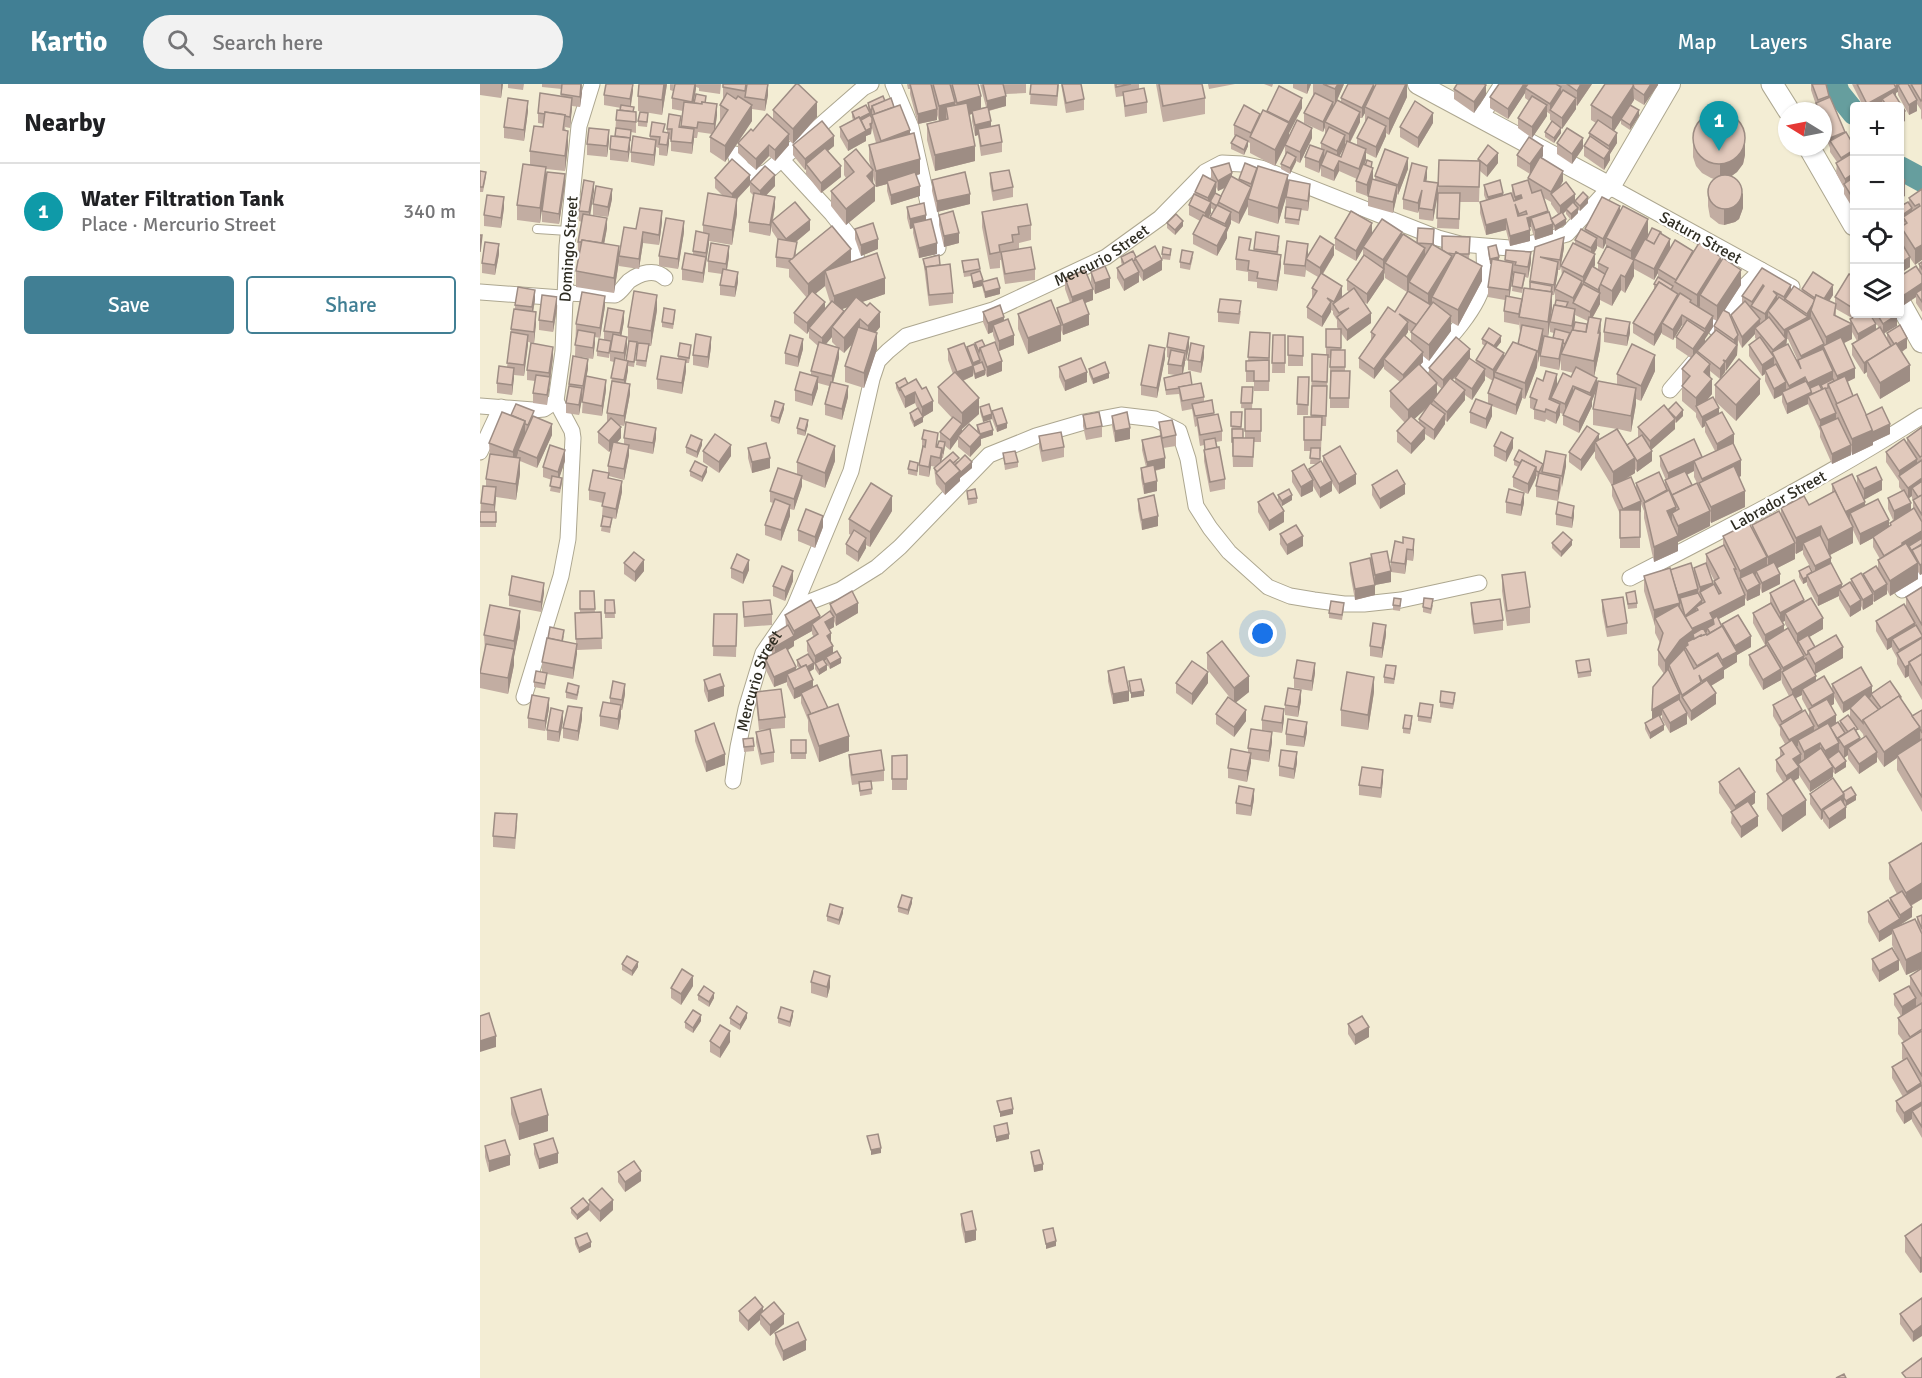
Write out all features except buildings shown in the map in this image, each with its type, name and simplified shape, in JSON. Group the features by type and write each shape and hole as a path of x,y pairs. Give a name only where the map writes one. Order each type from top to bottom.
{"main road":[{"path":"1779,86 1785,102"},
{"path":"1814,156 1850,218"},
{"path":"1904,311 1922,342"}],"street":[{"name":"Domingo Street","path":"550,405 562,351 568,231 579,126 592,84"},
{"path":"735,154 745,171 756,176 767,172 871,84"},
{"path":"893,84 911,127 938,248"},
{"path":"1419,84 1610,187"},
{"path":"1481,117 1502,84"},
{"name":"Mercurio Street","path":"732,781 742,728 763,653 794,608 851,471 878,361 906,336 993,310 1106,258 1160,218 1205,172 1222,163 1261,168 1460,244 1510,248 1567,234 1610,187 1670,84"},
{"path":"782,160 851,238 856,253 856,268"},
{"name":"Saturn Street","path":"1610,187 1792,287"},
{"path":"1425,365 1461,324 1477,297 1484,282 1484,247"},
{"path":"1670,390 1688,370 1744,287 1761,270"},
{"path":"480,292 616,295 631,280 649,272 657,272 665,278"},
{"path":"480,406 533,410 550,405 572,431 568,539 561,576 524,697"},
{"path":"480,452 501,407"},
{"path":"794,608 840,590 877,567 900,547 989,455 1036,436 1084,422 1121,415 1155,419 1179,431 1188,459 1196,506 1229,552 1268,587 1290,596 1364,604 1401,600 1479,583"},
{"name":"Labrador Street","path":"1630,578 1874,447 1922,416"},
{"path":"1902,590 1922,578"}],"lane":[{"path":"537,229 568,231"}],"waterway":[{"path":"1835,84 1838,93 1850,108"},
{"path":"1904,170 1922,180"}],"place":[{"name":"Water Filtration Tank","path":"1719,151"}]}
